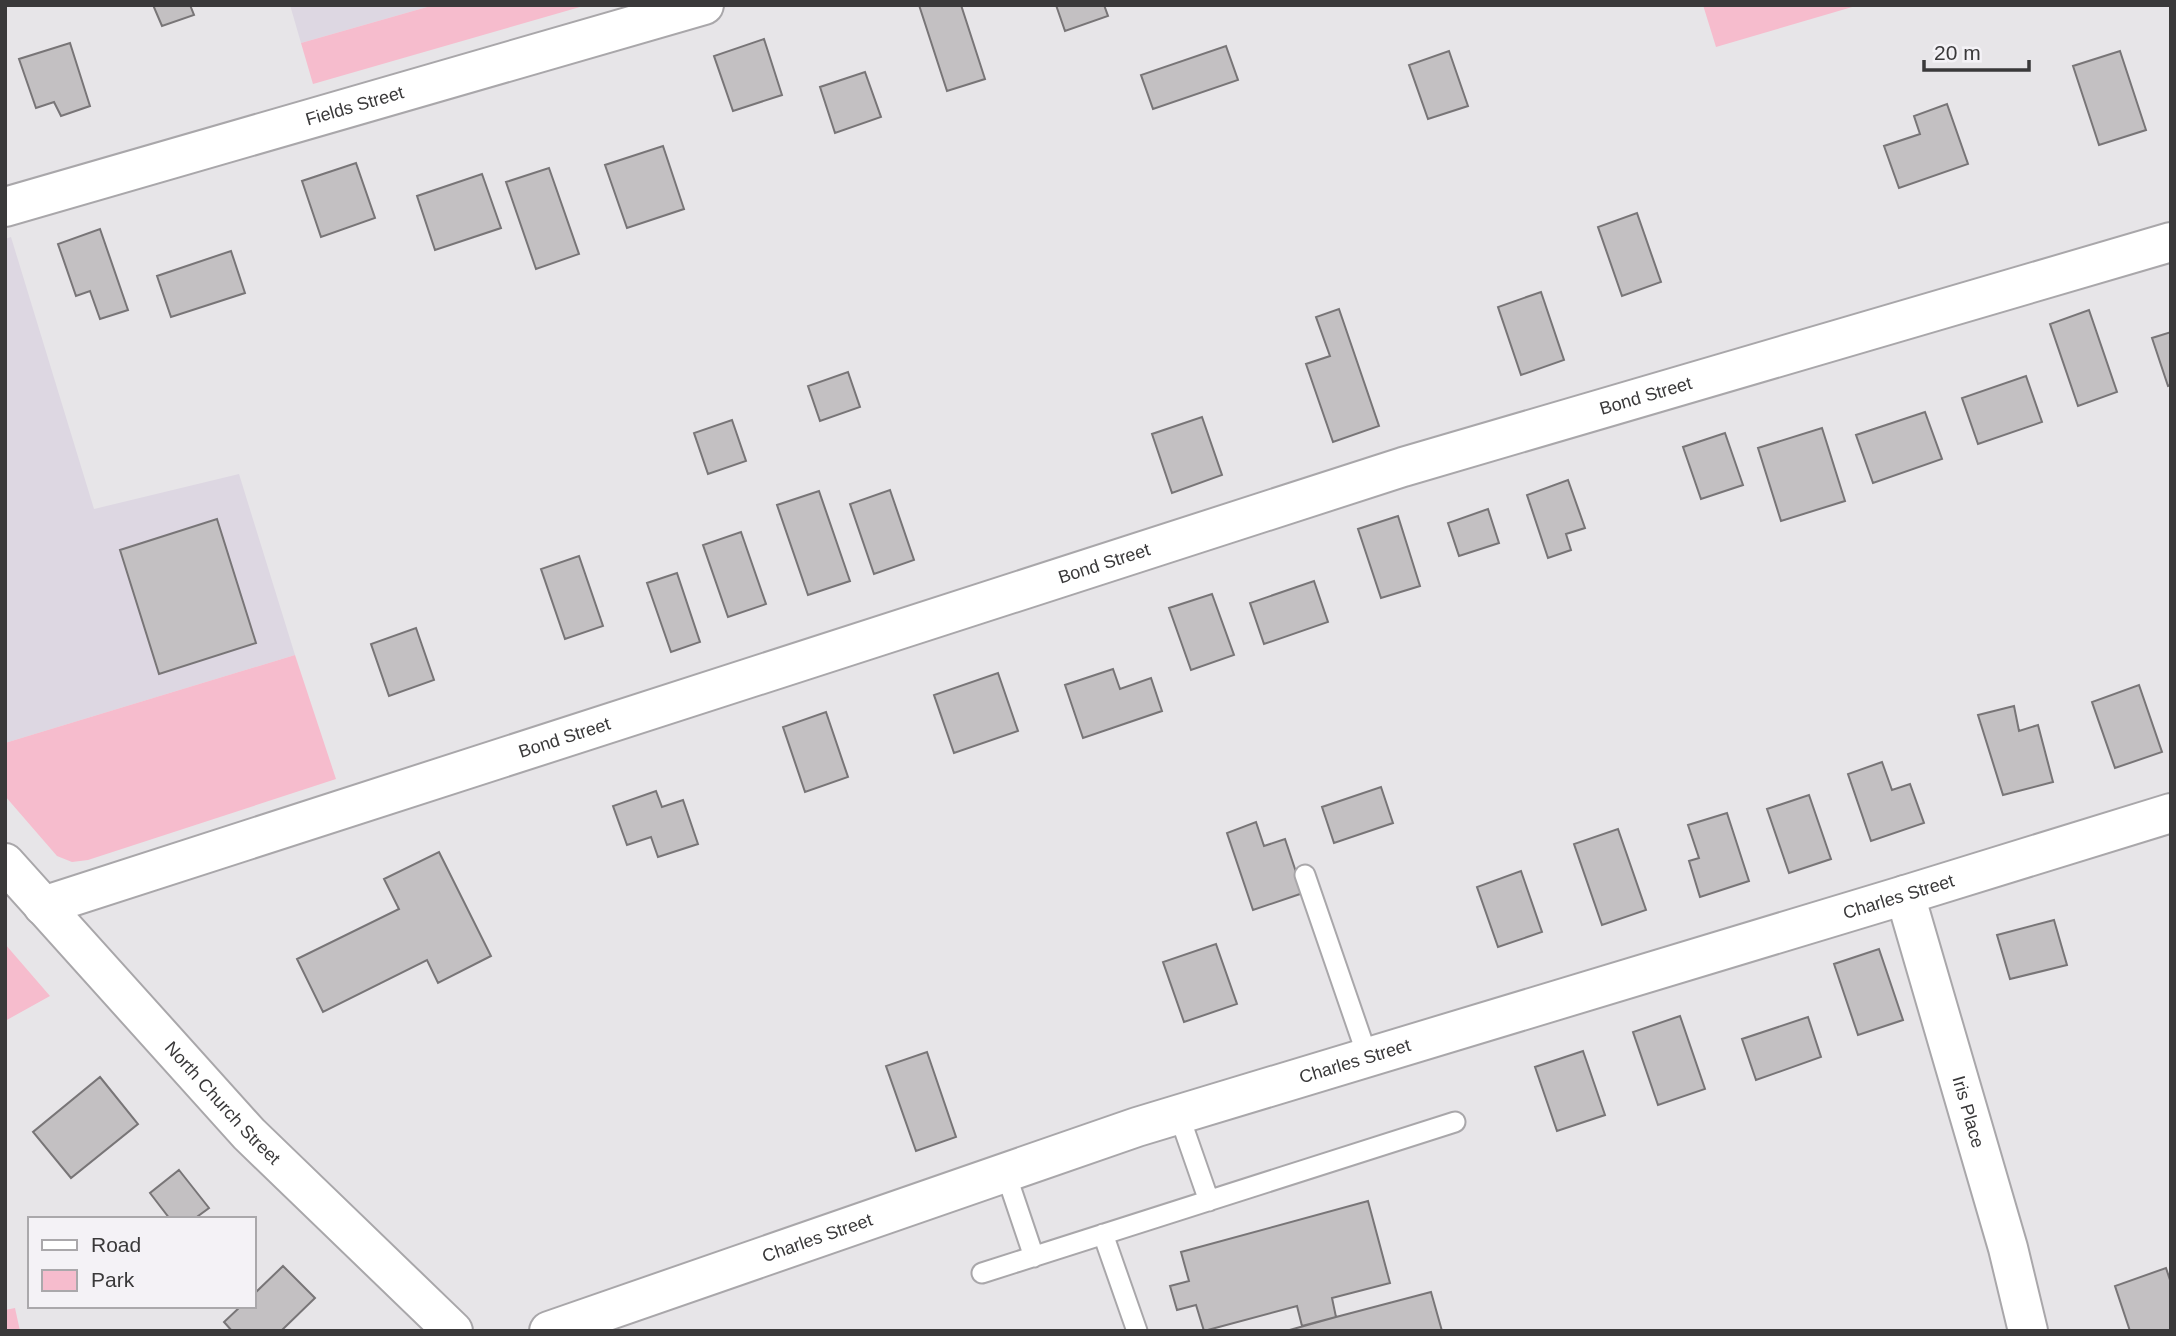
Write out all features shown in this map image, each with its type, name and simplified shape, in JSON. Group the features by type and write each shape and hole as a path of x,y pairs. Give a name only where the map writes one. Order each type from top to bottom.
{"street":[{"name":"Fields Street","path":"5,207 704,5"},
{"name":"Bond Street","path":"43,906 1403,467 2171,242"},
{"name":"Charles Street","path":"549,1331 1137,1127 2171,813"},
{"name":"North Church Street","path":"5,863 249,1134 453,1331"},
{"name":"Iris Place","path":"1905,895 2004,1235 2028,1331"}],"lane":[{"path":"1305,875 1368,1058"},
{"path":"1179,1115 1209,1201"},
{"path":"982,1273 1455,1122"},
{"path":"1006,1174 1034,1257"},
{"path":"1103,1234 1137,1331"}],"shaded area":[{"path":"290,5 434,5 301,43"},
{"path":"11,237 94,509 239,474 295,655 5,743 5,239"}],"green space":[{"path":"434,5 587,5 313,84 301,43"},
{"path":"1703,5 1859,5 1716,47"},
{"path":"295,655 336,779 88,860 72,862 57,856 5,796 5,743"},
{"path":"5,944 50,996 5,1021"},
{"path":"15,1308 20,1331 5,1331 5,1310"}],"building":[{"path":"153,5 190,5 194,15 162,26"},
{"path":"919,5 961,5 985,79 947,91"},
{"path":"1056,5 1104,5 1108,16 1065,31"},
{"path":"764,39 782,95 733,111 714,56"},
{"path":"70,43 90,106 61,116 54,102 36,108 19,59"},
{"path":"1226,46 1238,80 1153,109 1141,75"},
{"path":"1449,51 1468,106 1428,119 1409,65"},
{"path":"2120,51 2146,130 2099,145 2073,66"},
{"path":"865,72 881,117 835,133 820,87"},
{"path":"1947,104 1968,164 1899,188 1884,146 1920,134 1914,116"},
{"path":"663,146 684,209 627,228 605,165"},
{"path":"356,163 375,218 321,237 302,181"},
{"path":"549,168 579,254 536,269 506,182"},
{"path":"482,174 501,228 435,250 417,196"},
{"path":"1637,213 1661,282 1622,296 1598,227"},
{"path":"100,229 128,310 100,319 90,291 76,296 58,244"},
{"path":"231,251 245,293 171,317 157,276"},
{"path":"1541,292 1564,360 1521,375 1498,307"},
{"path":"1339,309 1379,426 1333,442 1306,364 1330,356 1316,317"},
{"path":"2089,310 2117,392 2078,406 2050,324"},
{"path":"2171,332 2171,385 2168,386 2152,338"},
{"path":"848,372 860,407 820,421 808,386"},
{"path":"2026,376 2042,422 1978,444 1962,398"},
{"path":"1925,412 1942,459 1873,483 1856,435"},
{"path":"1202,417 1222,475 1172,493 1152,434"},
{"path":"732,420 746,461 708,474 694,433"},
{"path":"1822,428 1845,501 1781,521 1758,448"},
{"path":"1725,433 1743,485 1701,499 1683,447"},
{"path":"1568,480 1585,528 1566,534 1571,550 1548,558 1527,495"},
{"path":"890,490 914,560 874,574 850,504"},
{"path":"819,491 850,581 808,595 777,505"},
{"path":"1488,509 1499,543 1459,556 1448,523"},
{"path":"1398,516 1420,586 1381,598 1358,529"},
{"path":"217,519 256,643 159,674 120,550"},
{"path":"741,532 766,604 728,617 703,545"},
{"path":"579,556 603,626 565,639 541,569"},
{"path":"677,573 700,642 671,652 647,583"},
{"path":"1314,581 1328,622 1264,644 1250,603"},
{"path":"1212,594 1234,655 1191,670 1169,608"},
{"path":"416,628 434,680 389,696 371,644"},
{"path":"1113,669 1120,689 1151,678 1162,711 1083,738 1065,685"},
{"path":"998,673 1018,731 954,753 934,695"},
{"path":"2139,685 2162,752 2115,768 2092,702"},
{"path":"2014,706 2019,731 2038,725 2053,782 2003,795 1978,715"},
{"path":"826,712 848,777 805,792 783,727"},
{"path":"1882,762 1892,790 1910,784 1924,823 1871,841 1848,774"},
{"path":"1381,787 1393,823 1334,843 1322,807"},
{"path":"656,791 662,807 683,800 698,844 658,857 651,837 627,845 613,806"},
{"path":"1809,795 1831,859 1789,873 1767,809"},
{"path":"1727,813 1749,881 1700,897 1689,861 1699,858 1688,825"},
{"path":"1256,822 1264,846 1285,839 1303,893 1253,910 1227,833"},
{"path":"1618,829 1646,910 1602,925 1574,844"},
{"path":"439,852 491,956 438,983 427,960 323,1012 297,959 399,909 384,879"},
{"path":"1521,871 1542,932 1498,947 1477,887"},
{"path":"2054,920 2067,965 2010,979 1997,935"},
{"path":"1216,944 1237,1004 1184,1022 1163,962"},
{"path":"1879,949 1903,1020 1858,1035 1834,964"},
{"path":"1680,1016 1705,1089 1658,1105 1633,1032"},
{"path":"1808,1017 1821,1057 1756,1080 1742,1039"},
{"path":"1583,1051 1605,1115 1557,1131 1535,1067"},
{"path":"927,1052 956,1137 916,1151 886,1066"},
{"path":"100,1077 138,1124 71,1178 33,1132"},
{"path":"179,1170 209,1208 197,1217 168,1217 150,1193"},
{"path":"1368,1201 1390,1283 1332,1298 1336,1317 1302,1326 1297,1306 1204,1331 1196,1305 1177,1310 1170,1286 1189,1281 1181,1252"},
{"path":"283,1266 315,1298 281,1331 232,1331 224,1322 239,1308 256,1308 256,1292"},
{"path":"2166,1268 2171,1283 2171,1331 2130,1331 2115,1286"},
{"path":"1431,1292 1442,1331 1286,1331 1336,1317"}]}
